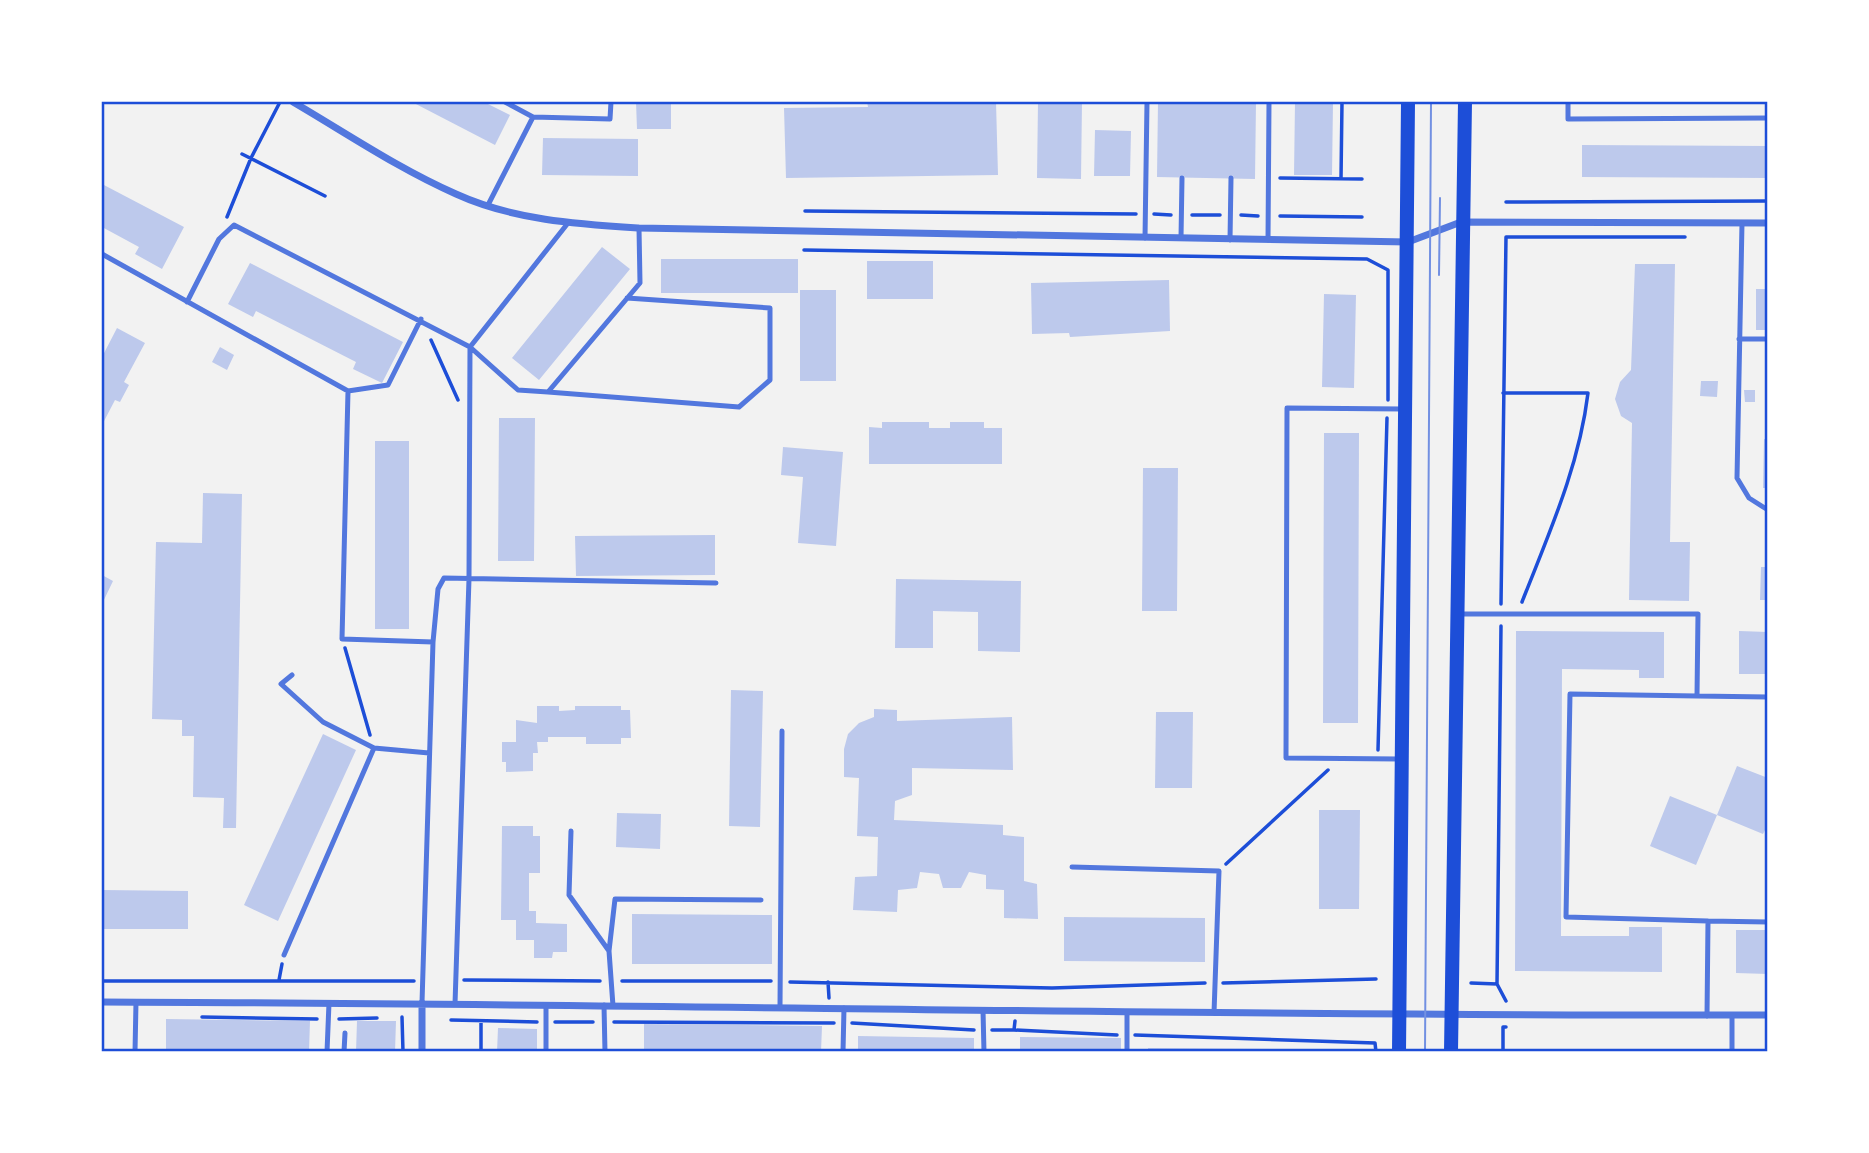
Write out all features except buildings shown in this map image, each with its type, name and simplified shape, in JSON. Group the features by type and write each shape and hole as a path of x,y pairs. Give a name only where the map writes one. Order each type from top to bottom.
{"main road":[{"path":"1399,1052 1408,102"},
{"path":"1451,1052 1459,614 1461,222 1465,102"}],"street":[{"path":"293,102 457,195 488,205 568,223 639,228 1408,242 1461,222 1768,223"},
{"path":"102,1002 455,1003 1451,1017 1768,1015"},
{"path":"422,1003 422,1052"}],"lane":[{"path":"505,102 533,117 610,119 611,102"},
{"path":"1145,238 1147,102"},
{"path":"1268,240 1269,102"},
{"path":"1568,102 1568,119 1768,118"},
{"path":"488,205 533,117"},
{"path":"1181,239 1182,177"},
{"path":"1230,178 1230,240"},
{"path":"455,1003 469,579 470,347 568,223"},
{"path":"1742,223 1737,478 1749,498 1768,510"},
{"path":"187,302 219,239 234,225 421,319 470,347 518,390 739,407 770,380 770,307 627,298"},
{"path":"548,392 640,283 639,228"},
{"path":"102,254 348,391 388,385 421,319"},
{"path":"1739,338 1768,339"},
{"path":"348,391 342,639 433,642"},
{"path":"1402,759 1286,758 1287,408 1405,409"},
{"path":"422,1003 433,642 438,590 444,578 716,583"},
{"path":"1459,614 1698,614 1698,696"},
{"path":"292,675 281,684 323,722 374,748 429,753"},
{"path":"1768,697 1570,694 1566,917 1768,922"},
{"path":"780,1007 782,731"},
{"path":"284,955 374,748"},
{"path":"571,831 569,895 609,951"},
{"path":"1072,867 1219,871 1214,1013"},
{"path":"613,1006 609,951 615,899 761,900"},
{"path":"1707,922 1707,1016"},
{"path":"135,1052 136,1002"},
{"path":"327,1052 328,1003"},
{"path":"545,1052 546,1005"},
{"path":"604,1005 605,1052"},
{"path":"843,1052 844,1009"},
{"path":"983,1010 984,1052"},
{"path":"1127,1012 1127,1052"},
{"path":"1732,1015 1732,1052"},
{"path":"344,1052 345,1033"}],"path":[{"path":"219,239 250,158 280,102"},
{"path":"1340,179 1342,102"},
{"path":"242,154 325,196"},
{"path":"1269,177 1362,179"},
{"path":"1506,202 1768,201"},
{"path":"805,211 1362,217"},
{"path":"1517,1001 1504,1001 1497,984 1506,237 1686,237"},
{"path":"804,250 1361,256 1388,270 1388,408 1378,759"},
{"path":"421,319 469,424"},
{"path":"1503,393 1588,393 1583,433 1573,470 1517,614"},
{"path":"342,639 374,748"},
{"path":"1219,871 1340,759"},
{"path":"456,980 781,981 1052,988 1376,979"},
{"path":"102,981 423,981"},
{"path":"1471,983 1497,984"},
{"path":"191,1016 379,1018"},
{"path":"391,1017 404,1017 404,1052"},
{"path":"451,1020 843,1022"},
{"path":"481,1021 481,1052"},
{"path":"1014,1030 1375,1043 1376,1052"}],"tram line":[{"path":"1425,1052 1431,102"},
{"path":"1439,275 1440,198"}]}
